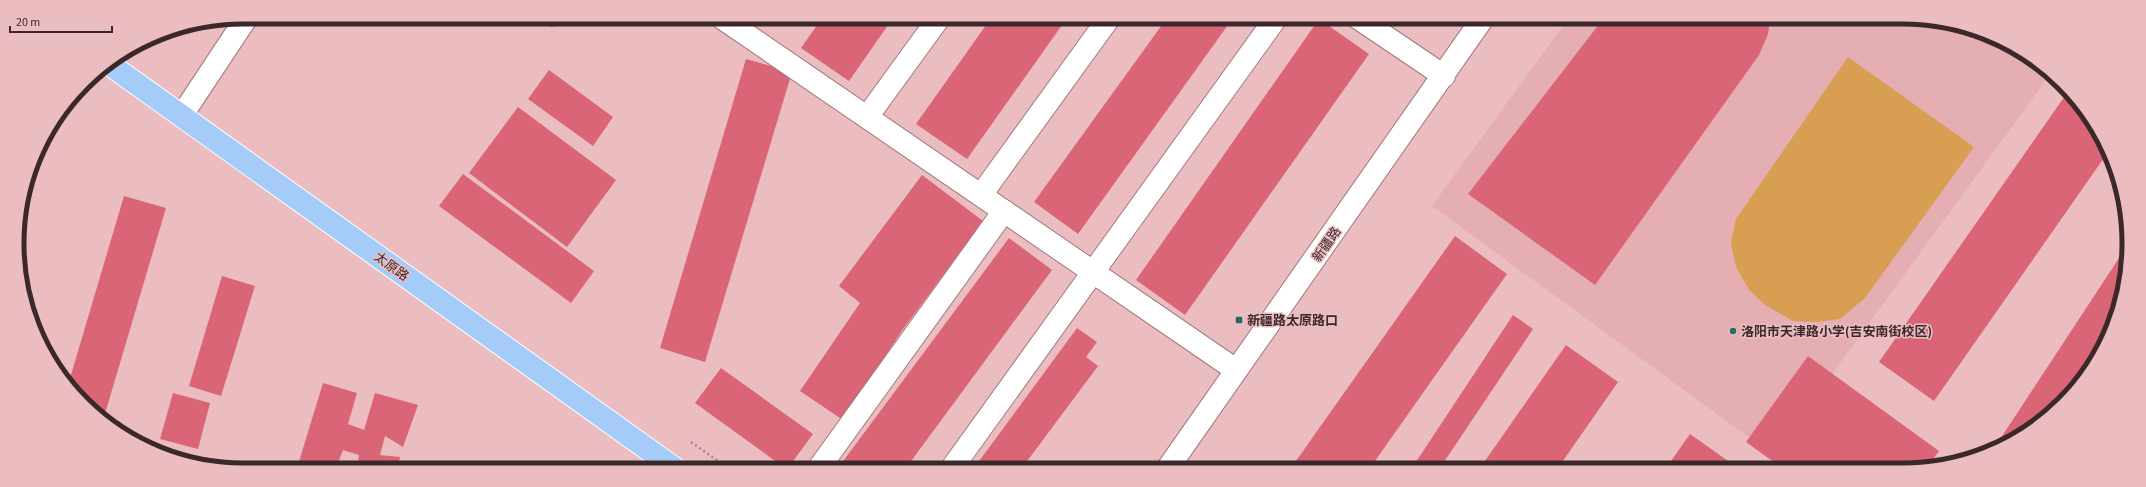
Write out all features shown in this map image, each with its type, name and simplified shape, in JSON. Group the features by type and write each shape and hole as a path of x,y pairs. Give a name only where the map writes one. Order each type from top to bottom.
{"main road":[{"name":"太原路","path":"113,67 182,114 667,463"}],"street":[{"path":"182,114 242,24"},
{"path":"731,24 1236,370"},
{"path":"867,117 935,24"},
{"path":"981,195 1105,24"},
{"path":"956,463 1272,24"},
{"path":"1367,24 1444,76"},
{"name":"新疆路","path":"1171,463 1480,24"},
{"path":"823,463 1004,211"}],"shaded area":[{"name":"洛阳市天津路小学(吉安南街校区)","path":"1564,24 1917,24 1959,31 1986,41 2012,53 2047,78 1773,455 1432,206"},
{"path":"1848,57 1974,147 1865,298 1840,319 1816,322 1793,321 1765,305 1749,290 1736,267 1731,243 1736,219"}],"building":[{"path":"550,24 574,24 550,27"},
{"path":"818,24 889,24 849,81 801,48"},
{"path":"987,24 1063,24 967,159 916,124"},
{"path":"1163,24 1229,24 1078,234 1034,202"},
{"path":"1315,24 1326,24 1369,54 1185,315 1136,280"},
{"path":"1599,24 1769,24 1768,34 1759,55 1595,285 1468,194"},
{"path":"746,59 792,72 705,362 660,348"},
{"path":"549,70 613,117 593,146 528,99"},
{"path":"2065,96 2077,110 2093,134 2104,158 1934,401 1879,362"},
{"path":"518,107 616,180 567,247 469,173"},
{"path":"463,174 594,271 571,303 439,206"},
{"path":"922,175 983,221 901,332 843,420 800,391 860,303 839,286"},
{"path":"124,196 166,208 105,414 88,399 70,378"},
{"path":"1455,236 1507,274 1374,463 1295,463"},
{"path":"1009,238 1052,270 910,463 842,463"},
{"path":"2122,254 2115,300 2093,353 2077,377 2058,399 2036,418 2012,434 1999,440"},
{"path":"222,276 255,286 221,396 189,386"},
{"path":"1513,315 1533,329 1443,463 1415,463"},
{"path":"1077,328 1097,342 1086,357 1098,366 1026,463 978,463"},
{"path":"1566,345 1618,382 1561,463 1483,463"},
{"path":"1808,356 1939,451 1932,461 1917,463 1775,463 1746,442"},
{"path":"721,368 813,434 792,463 778,463 695,403"},
{"path":"323,383 357,393 348,424 364,430 375,393 418,405 403,447 385,436 380,455 400,457 399,463 358,463 359,455 343,450 338,463 299,463"},
{"path":"173,393 210,403 198,449 160,439"},
{"path":"1690,434 1731,463 1670,463"}],"place":[{"name":"新疆路太原路口","path":"1239,320"},
{"name":"洛阳市天津路小学(吉安南街校区)","path":"1733,331"}]}
